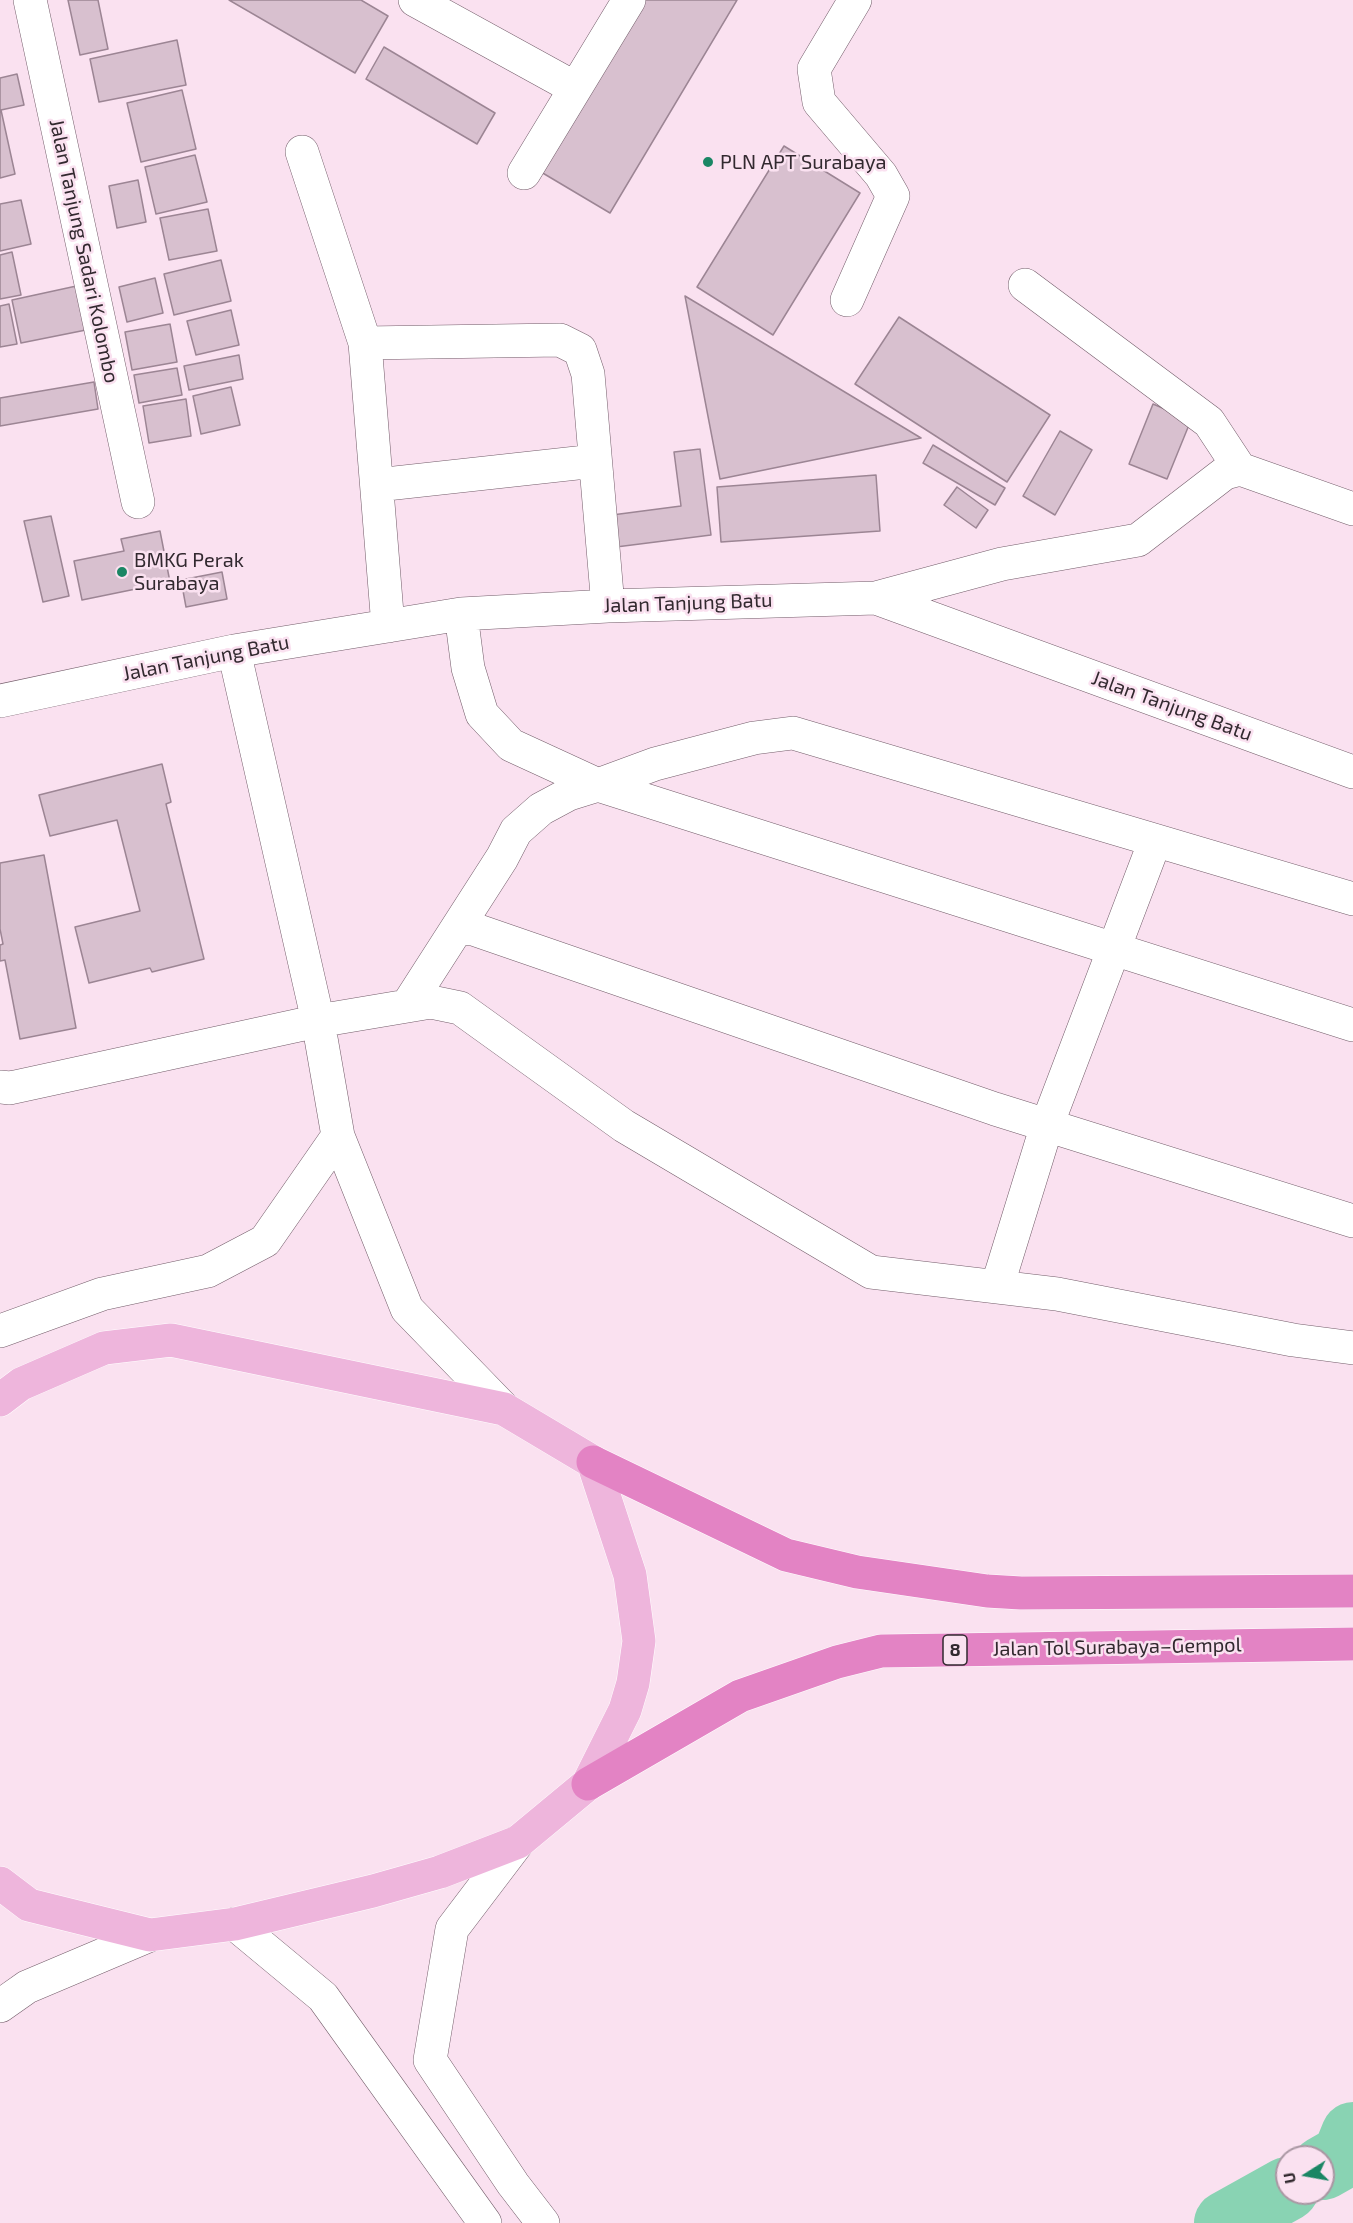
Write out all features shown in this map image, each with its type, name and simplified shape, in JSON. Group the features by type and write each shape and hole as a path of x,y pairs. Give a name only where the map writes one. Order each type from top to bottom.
{"highway":[{"path":"593,1462 786,1555 857,1572 987,1591 1021,1593 1353,1591"},
{"name":"Jalan Tol Surabaya–Gempol","path":"588,1784 740,1696 837,1662 881,1652 1353,1644"}],"main road":[{"path":"0,1400 21,1384 104,1348 171,1340 504,1409 593,1462 630,1575 639,1641 633,1683 625,1710 588,1784 518,1842 440,1872 374,1891 235,1924 150,1935 29,1905 0,1883"}],"street":[{"name":"Jalan Tanjung Sadari Kolombo","path":"30,0 138,502"},
{"path":"415,0 575,88"},
{"path":"524,173 629,0"},
{"path":"847,300 892,196 881,175 819,102 814,69 855,0"},
{"path":"302,152 365,343 388,626"},
{"path":"1025,285 1209,422 1240,469"},
{"path":"365,343 560,340 580,350 588,374 608,606"},
{"path":"377,484 595,461"},
{"path":"876,598 1002,564 1137,540 1225,473 1240,469 1353,509"},
{"name":"Jalan Tanjung Batu","path":"0,701 234,651 461,614 608,606 876,598 1353,772"},
{"path":"461,614 468,668 482,714 511,745 598,785 1353,1025"},
{"path":"234,651 318,1021 338,1136 407,1309 504,1409"},
{"path":"407,1006 458,928 516,831 541,809 569,794 666,761 754,738 793,733 1353,899"},
{"path":"997,1287 1047,1125 1155,841"},
{"path":"458,928 473,929 995,1109 1353,1221"},
{"path":"0,1087 10,1088 318,1021 431,1002 460,1008 624,1126 871,1272 1057,1294 1293,1340 1353,1348"},
{"path":"0,1331 102,1294 208,1271 265,1242 338,1136"},
{"path":"518,1842 452,1929 430,2060 513,2184 543,2223"},
{"path":"235,1924 323,1997 481,2218 513,2184"},
{"path":"0,2006 27,1987 150,1935"},
{"path":"388,2088 430,2060"}],"building":[{"path":"68,0 98,0 108,49 80,55"},
{"path":"229,0 361,0 388,16 355,73"},
{"path":"643,0 737,0 610,213 541,172"},
{"path":"177,40 186,85 99,102 90,59"},
{"path":"384,47 495,113 477,144 366,79"},
{"path":"17,74 24,105 1,110 15,174 0,178 0,78"},
{"path":"182,90 196,149 141,162 127,103"},
{"path":"784,146 860,193 773,335 697,287"},
{"path":"195,155 207,202 156,214 145,167"},
{"path":"138,180 146,222 117,228 109,186"},
{"path":"21,200 31,244 0,251 0,204"},
{"path":"208,209 217,251 169,260 160,218"},
{"path":"12,252 21,295 0,299 0,255"},
{"path":"221,260 231,301 174,315 164,274"},
{"path":"155,278 163,313 127,322 119,287"},
{"path":"81,285 91,329 21,343 12,300"},
{"path":"685,296 800,365 921,438 720,479"},
{"path":"9,304 17,344 0,347 0,306"},
{"path":"231,310 239,345 196,355 187,321"},
{"path":"899,317 1050,415 1007,482 855,384"},
{"path":"170,324 177,362 132,370 125,332"},
{"path":"239,355 243,379 189,390 184,366"},
{"path":"177,368 182,395 139,403 134,375"},
{"path":"94,382 98,409 0,426 0,398"},
{"path":"231,387 240,425 201,434 193,396"},
{"path":"186,399 191,436 149,443 143,406"},
{"path":"1153,404 1191,420 1167,479 1129,464"},
{"path":"1060,431 1092,450 1055,515 1023,496"},
{"path":"933,445 1005,488 995,505 923,463"},
{"path":"700,449 711,535 616,547 612,515 681,506 674,452"},
{"path":"876,475 880,531 721,542 717,487"},
{"path":"957,487 988,510 976,528 944,505"},
{"path":"51,516 69,596 43,602 24,521"},
{"name":"BMKG Perak Surabaya","path":"160,531 170,582 82,600 74,561 124,551 121,539"},
{"path":"222,572 227,599 186,607 181,580"},
{"path":"162,764 171,802 166,804 204,959 152,972 150,968 89,983 75,927 140,911 117,820 50,836 39,795"},
{"path":"44,855 76,1028 20,1039 5,960 0,961 0,945 3,944 0,929 0,863"}],"waterway":[{"path":"1335,2161 1344,2156 1353,2134"},
{"path":"1226,2223 1275,2196"}],"place":[{"name":"PLN APT Surabaya","path":"708,162"},
{"name":"BMKG Perak Surabaya","path":"122,572"}]}
